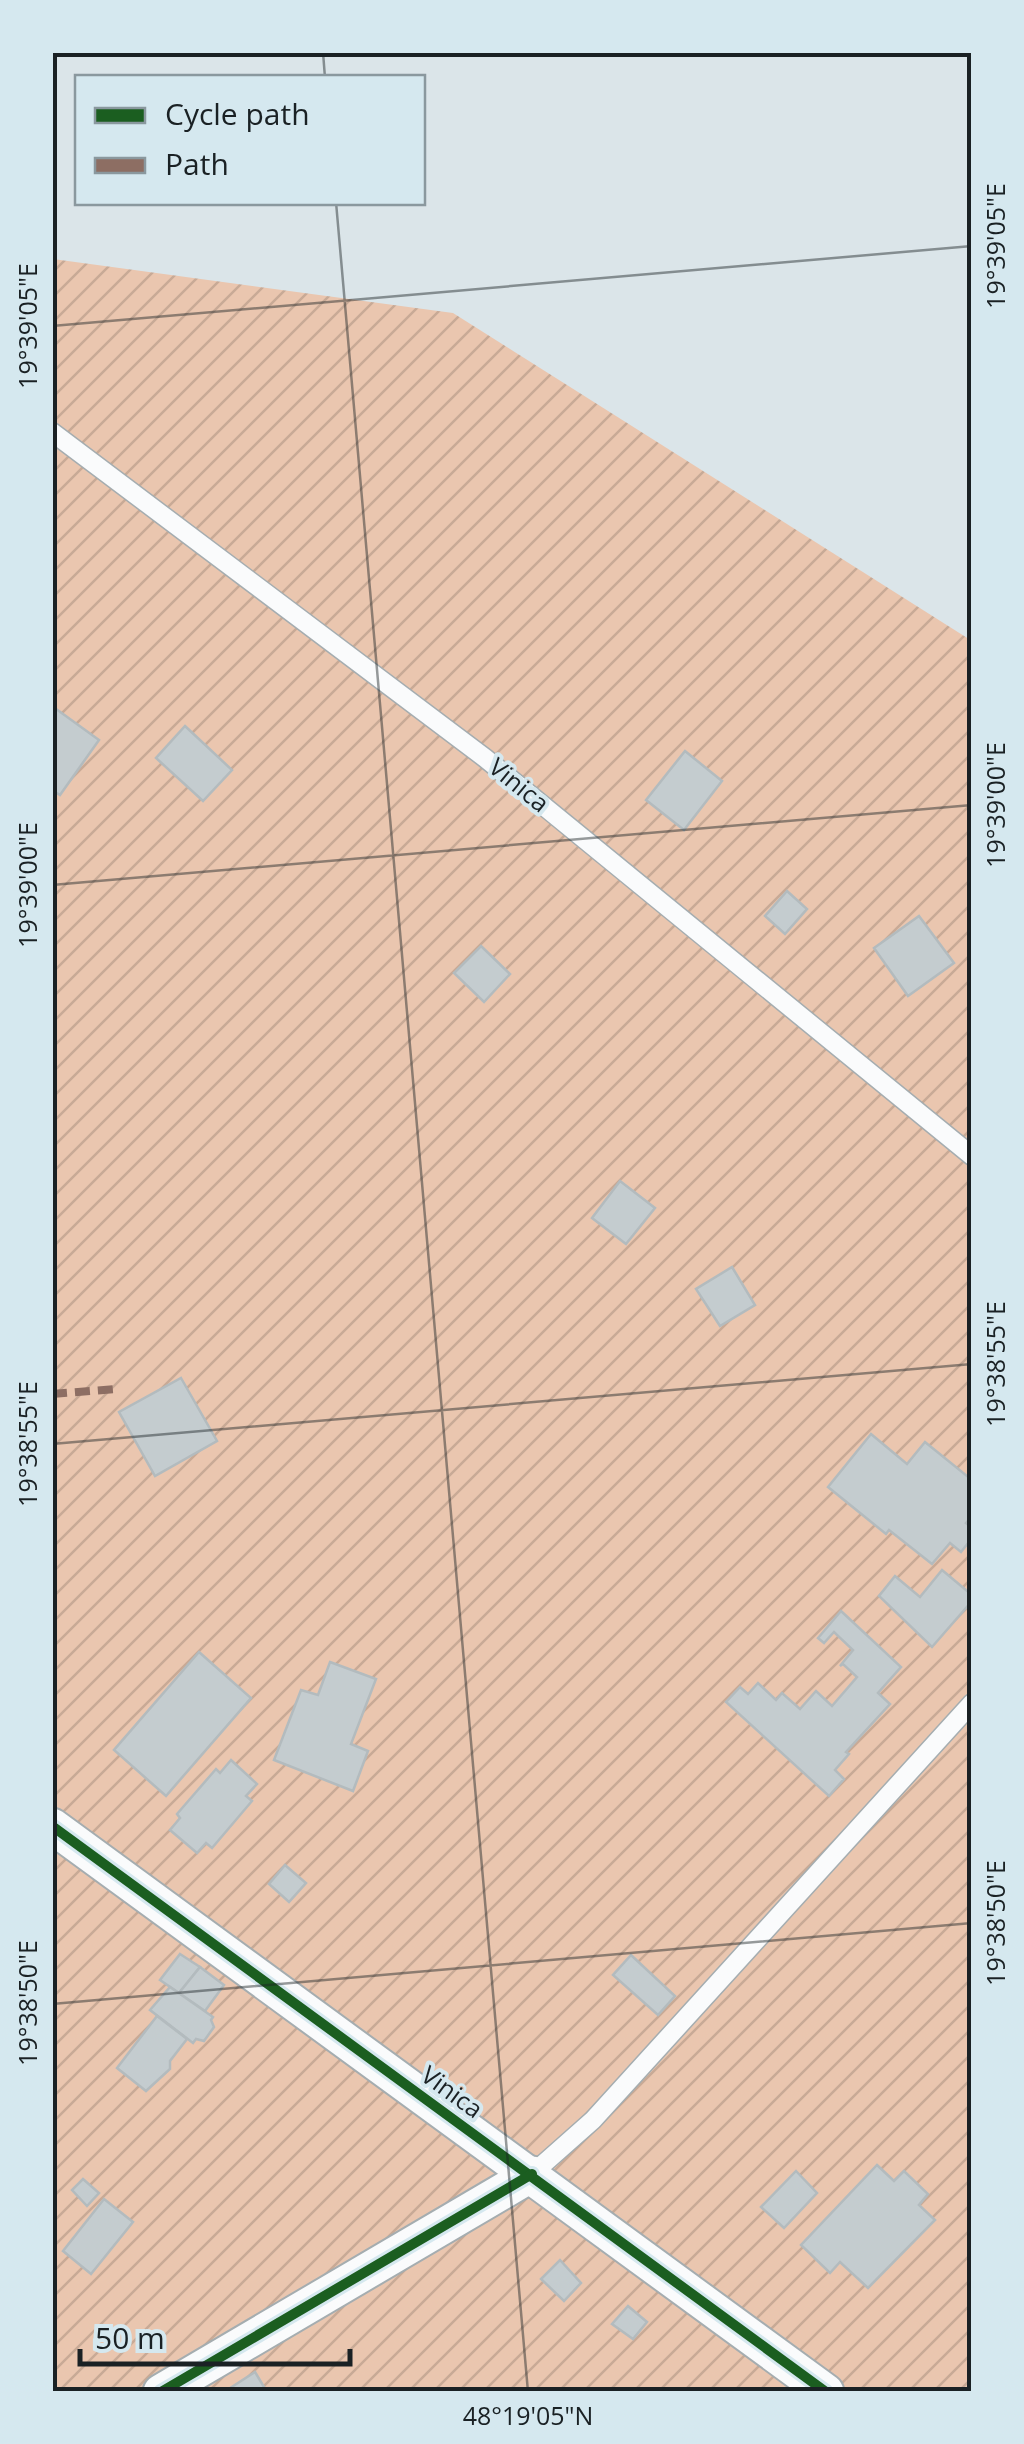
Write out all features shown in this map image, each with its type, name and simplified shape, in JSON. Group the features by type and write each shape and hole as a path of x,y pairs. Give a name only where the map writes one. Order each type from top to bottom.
{"street":[{"name":"Vinica","path":"52,1826 826,2392"},
{"path":"161,2392 532,2174"}],"lane":[{"name":"Vinica","path":"52,432 485,758 972,1156"},
{"path":"532,2174 592,2120 972,1703"}],"shaded area":[{"path":"53,259 453,313 972,641 971,2391 53,2392"}],"building":[{"path":"52,706 99,740 60,795 52,790"},
{"path":"185,726 232,770 203,801 156,758"},
{"path":"685,751 722,781 684,830 646,800"},
{"path":"787,891 807,909 785,934 765,916"},
{"path":"919,916 954,963 908,996 874,948"},
{"path":"481,946 510,974 484,1002 454,973"},
{"path":"620,1181 655,1208 626,1244 592,1218"},
{"path":"732,1267 755,1305 720,1326 696,1289"},
{"path":"181,1378 217,1441 155,1476 119,1412"},
{"path":"871,1434 907,1464 925,1442 972,1480 972,1516 966,1523 972,1528 972,1538 961,1552 950,1543 932,1564 889,1530 886,1534 828,1487"},
{"path":"942,1570 972,1595 972,1601 932,1647 879,1596 895,1576 920,1597"},
{"path":"841,1611 901,1667 878,1693 890,1704 846,1752 849,1754 835,1770 844,1779 829,1796 726,1702 740,1687 748,1694 758,1683 776,1700 782,1693 800,1709 816,1691 832,1706 857,1677 843,1664 840,1666 853,1650 834,1632 824,1643 818,1638"},
{"path":"199,1652 251,1698 166,1796 114,1750"},
{"path":"330,1662 376,1679 351,1744 368,1751 353,1791 274,1760 301,1690 318,1695"},
{"path":"231,1760 257,1784 246,1796 252,1801 212,1848 206,1843 197,1853 170,1830 180,1818 177,1814 216,1769 220,1773"},
{"path":"285,1865 306,1883 289,1902 269,1884"},
{"path":"180,1954 200,1967 179,1993 160,1980"},
{"path":"631,1955 675,1996 658,2015 613,1975"},
{"path":"200,1967 224,1985 205,2011 179,1993"},
{"path":"170,1987 213,2017 214,2027 204,2041 196,2039 193,2043 150,2010"},
{"path":"157,2016 187,2039 170,2061 170,2069 146,2091 117,2068"},
{"path":"877,2165 894,2181 904,2171 928,2194 919,2205 935,2220 868,2288 840,2262 830,2273 801,2245"},
{"path":"796,2171 817,2193 784,2228 761,2207"},
{"path":"83,2179 99,2193 87,2206 72,2190"},
{"path":"104,2199 133,2222 91,2274 63,2251"},
{"path":"560,2260 581,2283 564,2301 541,2279"},
{"path":"628,2306 647,2322 633,2339 612,2324"},
{"path":"255,2372 267,2392 224,2392"}],"marked path":[{"path":"52,1394 116,1389"}],"cycle path":[{"path":"52,1826 826,2392"},
{"path":"161,2392 532,2174"}]}
